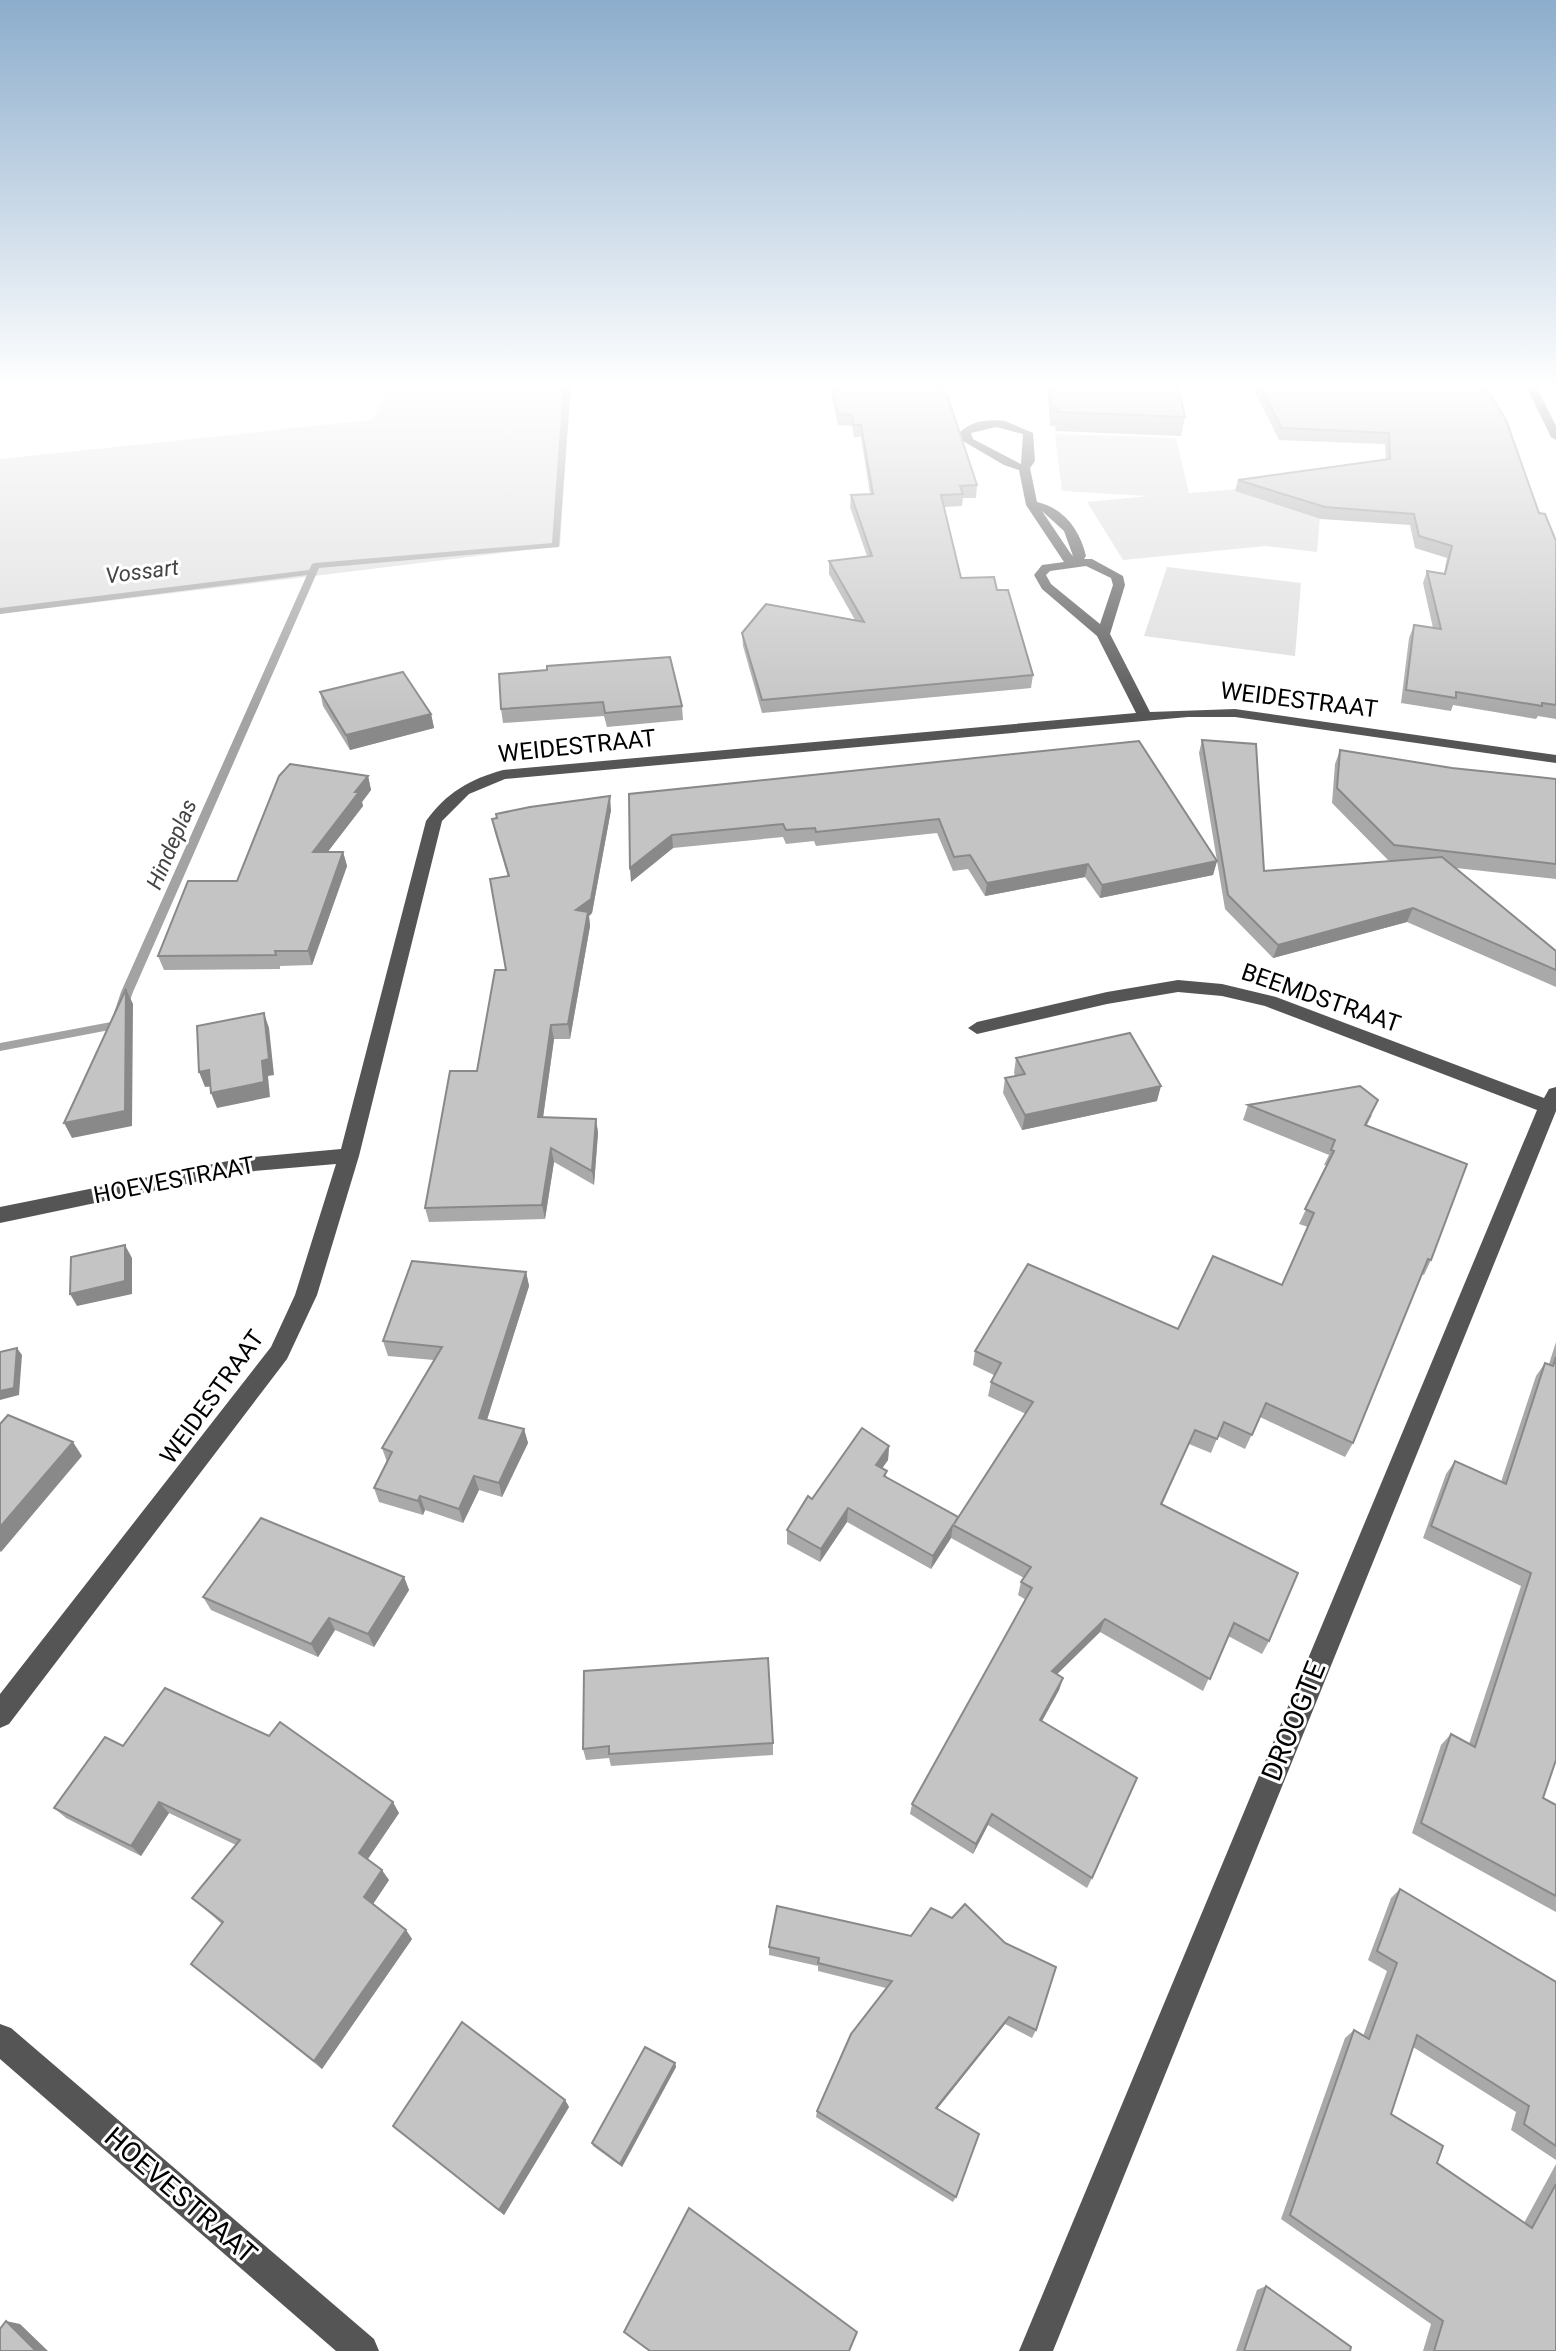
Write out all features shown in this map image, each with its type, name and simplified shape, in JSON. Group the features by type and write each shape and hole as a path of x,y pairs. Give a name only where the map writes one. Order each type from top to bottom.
{"street":[{"path":"1030,496 1032,505 1044,506 1058,514 1079,546 1080,556 1073,562"},
{"path":"1103,634 1119,585 1117,576 1088,562 1046,568 1040,575 1046,586 1103,634 1144,715"},
{"name":"WEIDESTRAAT","path":"0,1715 279,1353 306,1295 349,1156 434,821 448,800 473,785 503,775 1144,715 1235,713 1556,759"},
{"name":"BEEMDSTRAAT","path":"977,1028 1107,998 1178,986 1222,990 1270,1001 1552,1101"},
{"name":"DROOGTE","path":"1036,2351 1552,1101"},
{"name":"HOEVESTRAAT","path":"0,1215 243,1165 349,1156"},
{"name":"HOEVESTRAAT","path":"0,2039 362,2351"}],"shaded area":[{"path":"0,496 563,496 560,546 0,614"},
{"path":"1144,496 1322,496 1317,552 1266,546 1123,560 1087,502 1149,496"},
{"path":"1167,567 1301,583 1295,656 1144,636"}],"building":[{"path":"851,496 941,496 961,578 994,577 997,590 1008,590 1033,675 762,700 742,633 766,604 864,622 829,561 872,556"},
{"path":"1289,496 1533,496 1539,513 1545,514 1556,541 1556,705 1542,703 1542,706 1456,692 1456,698 1406,690 1414,625 1441,629 1427,571 1445,574 1452,546 1419,536 1414,514 1325,507"},
{"path":"670,657 682,706 605,713 603,702 501,709 499,674 547,670 547,666"},
{"path":"403,672 431,714 346,735 320,692"},
{"path":"1202,740 1256,744 1264,871 1442,857 1556,951 1556,970 1413,908 1278,945 1228,895"},
{"path":"1139,741 1217,861 1102,885 1088,864 987,883 970,855 954,857 939,819 816,832 815,828 786,830 783,824 672,835 630,868 629,794"},
{"path":"1340,750 1452,768 1556,779 1556,864 1394,845 1337,788"},
{"path":"290,764 368,776 313,852 343,852 308,951 275,951 276,955 158,956 188,881 237,881 279,776"},
{"path":"610,796 591,899 576,910 588,912 568,1024 551,1025 538,1117 596,1119 592,1171 551,1148 542,1205 425,1208 450,1071 477,1071 495,970 506,970 490,879 509,876 492,819 497,818 496,814 530,807"},
{"path":"126,989 125,1111 64,1123"},
{"path":"264,1013 269,1059 262,1061 264,1082 211,1093 209,1070 199,1072 197,1026"},
{"path":"1130,1033 1161,1086 1025,1115 1005,1078 1025,1074 1016,1058"},
{"path":"1360,1086 1378,1100 1365,1125 1467,1164 1431,1260 1428,1259 1353,1443 1266,1403 1252,1435 1224,1422 1217,1439 1195,1430 1161,1504 1298,1573 1269,1641 1234,1623 1210,1679 1105,1619 1052,1671 1063,1678 1040,1720 1137,1778 1092,1878 992,1814 976,1844 912,1804 1032,1588 1021,1582 1031,1567 953,1525 933,1556 848,1508 821,1549 787,1530 808,1496 812,1499 862,1428 889,1446 876,1465 887,1471 884,1476 958,1517 954,1524 1033,1402 991,1382 1001,1363 975,1351 1028,1264 1178,1329 1213,1256 1282,1285 1314,1213 1305,1209 1334,1151 1331,1150 1335,1140 1248,1105"},
{"path":"125,1245 125,1281 70,1294 71,1257"},
{"path":"412,1261 526,1272 479,1418 524,1429 499,1483 474,1476 459,1509 420,1496 418,1501 374,1488 392,1452 382,1448 442,1347 383,1341"},
{"path":"17,1348 14,1388 0,1391 0,1352"},
{"path":"1556,1357 1556,1760 1543,1798 1556,1805 1556,1896 1421,1823 1451,1734 1475,1747 1531,1573 1431,1526 1455,1461 1506,1484 1545,1363 1553,1366"},
{"path":"8,1415 73,1442 0,1527 0,1424"},
{"path":"261,1518 404,1577 368,1634 329,1618 311,1644 203,1597"},
{"path":"768,1658 773,1743 609,1754 609,1746 583,1749 584,1671"},
{"path":"165,1688 269,1736 280,1722 393,1802 359,1853 382,1870 364,1897 406,1930 314,2061 191,1964 223,1922 192,1898 240,1840 159,1802 131,1846 54,1808 105,1737 123,1746"},
{"path":"1400,1889 1556,1982 1556,2146 1524,2124 1529,2106 1417,2035 1391,2114 1443,2146 1437,2163 1532,2228 1556,2184 1556,2351 1434,2351 1443,2321 1290,2215 1354,2030 1369,2039 1397,1963 1377,1951"},
{"path":"965,1904 1005,1943 1056,1967 1036,2030 1009,2017 936,2108 979,2134 956,2197 817,2111 851,2034 892,1981 818,1963 819,1958 769,1947 777,1906 911,1936 931,1908 952,1918"},
{"path":"462,2022 565,2100 499,2210 393,2126"},
{"path":"645,2047 675,2063 620,2164 592,2143"},
{"path":"689,2208 857,2332 849,2351 650,2351 624,2332"},
{"path":"1266,2286 1351,2347 1350,2351 1244,2351"},
{"path":"6,2321 36,2351 0,2351 0,2329"}],"waterway":[{"name":"Vossart","path":"313,572 315,566 556,545 559,496"},
{"name":"Vossart","path":"0,611 313,572"},
{"name":"Hindeplas","path":"0,1047 116,1025 127,992 313,572"}]}
